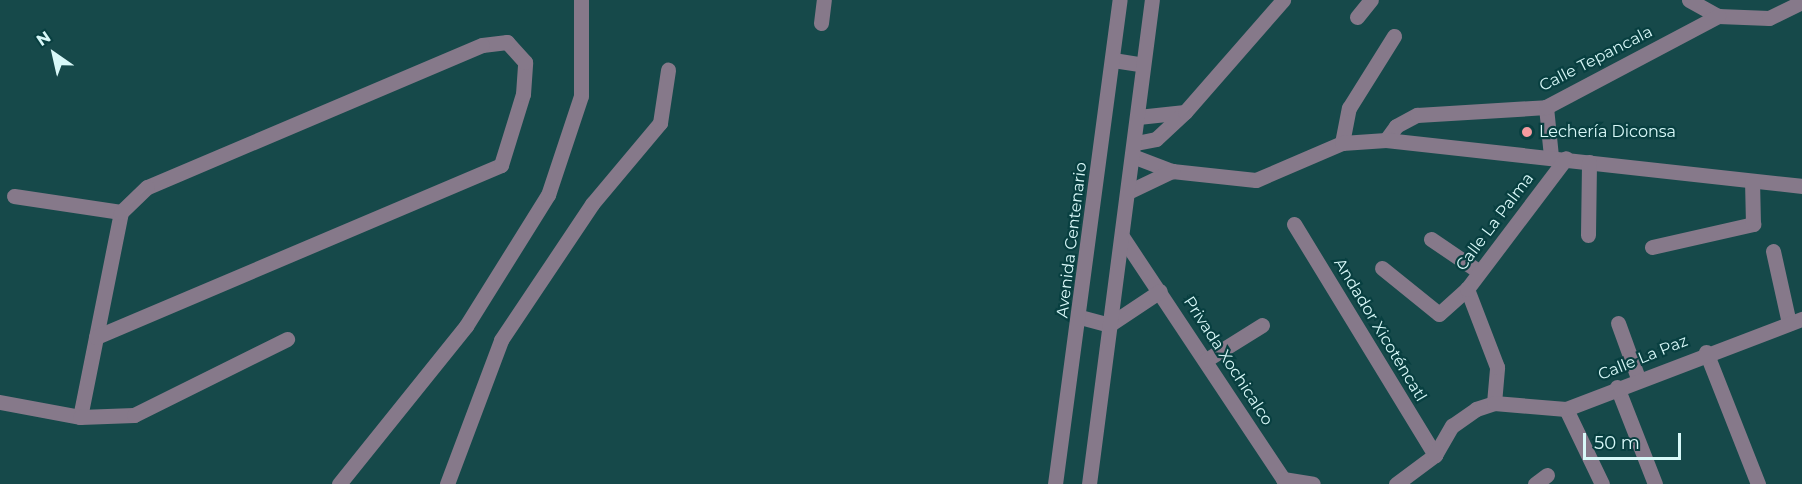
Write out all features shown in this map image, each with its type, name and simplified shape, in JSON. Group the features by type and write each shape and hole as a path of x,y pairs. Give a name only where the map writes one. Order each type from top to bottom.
{"street":[{"path":"339,484 466,326 548,195 580,96 581,0"},
{"path":"821,23 824,0"},
{"name":"Avenida Centenario","path":"1055,484 1080,317 1120,0"},
{"path":"1089,484 1109,325 1130,191 1152,0"},
{"path":"1135,150 1156,139 1185,112 1283,0"},
{"path":"1357,17 1371,0"},
{"path":"1689,0 1718,16 1768,18 1802,2"},
{"name":"Calle Tepancala","path":"1386,140 1396,126 1417,115 1546,107 1718,16"},
{"path":"1342,143 1349,108 1394,36"},
{"path":"80,417 121,212 147,187 482,45 507,42 525,62 523,94 501,165 96,338"},
{"path":"1113,60 1143,65"},
{"path":"447,484 501,340 585,213 660,123 668,70"},
{"path":"1546,107 1559,157"},
{"path":"1138,117 1185,112"},
{"path":"1135,150 1172,171 1256,180 1342,143 1386,140 1559,157 1802,186"},
{"name":"Calle La Palma","path":"1494,403 1497,367 1467,289 1478,270 1559,157"},
{"path":"1588,235 1589,162"},
{"path":"1130,191 1172,171"},
{"path":"1652,247 1753,224 1752,181"},
{"path":"14,196 121,212"},
{"name":"Andador Xicoténcatl","path":"1294,224 1435,455"},
{"name":"Privada Xochicalco","path":"1123,238 1283,479 1313,484"},
{"path":"1431,239 1478,270"},
{"path":"1773,251 1796,321"},
{"path":"1382,268 1439,314 1467,289"},
{"path":"1080,317 1109,325 1160,291"},
{"name":"Calle La Paz","path":"1494,403 1566,409 1638,378 1796,321"},
{"path":"1618,323 1638,378"},
{"path":"1206,360 1262,325"},
{"path":"0,402 80,417 134,415 287,339"},
{"path":"1706,352 1758,484"},
{"path":"1617,387 1655,484"},
{"path":"1396,484 1435,455 1463,415 1494,403"},
{"path":"1566,409 1602,484"}],"place":[{"name":"Lechería Diconsa","path":"1527,132"}]}
